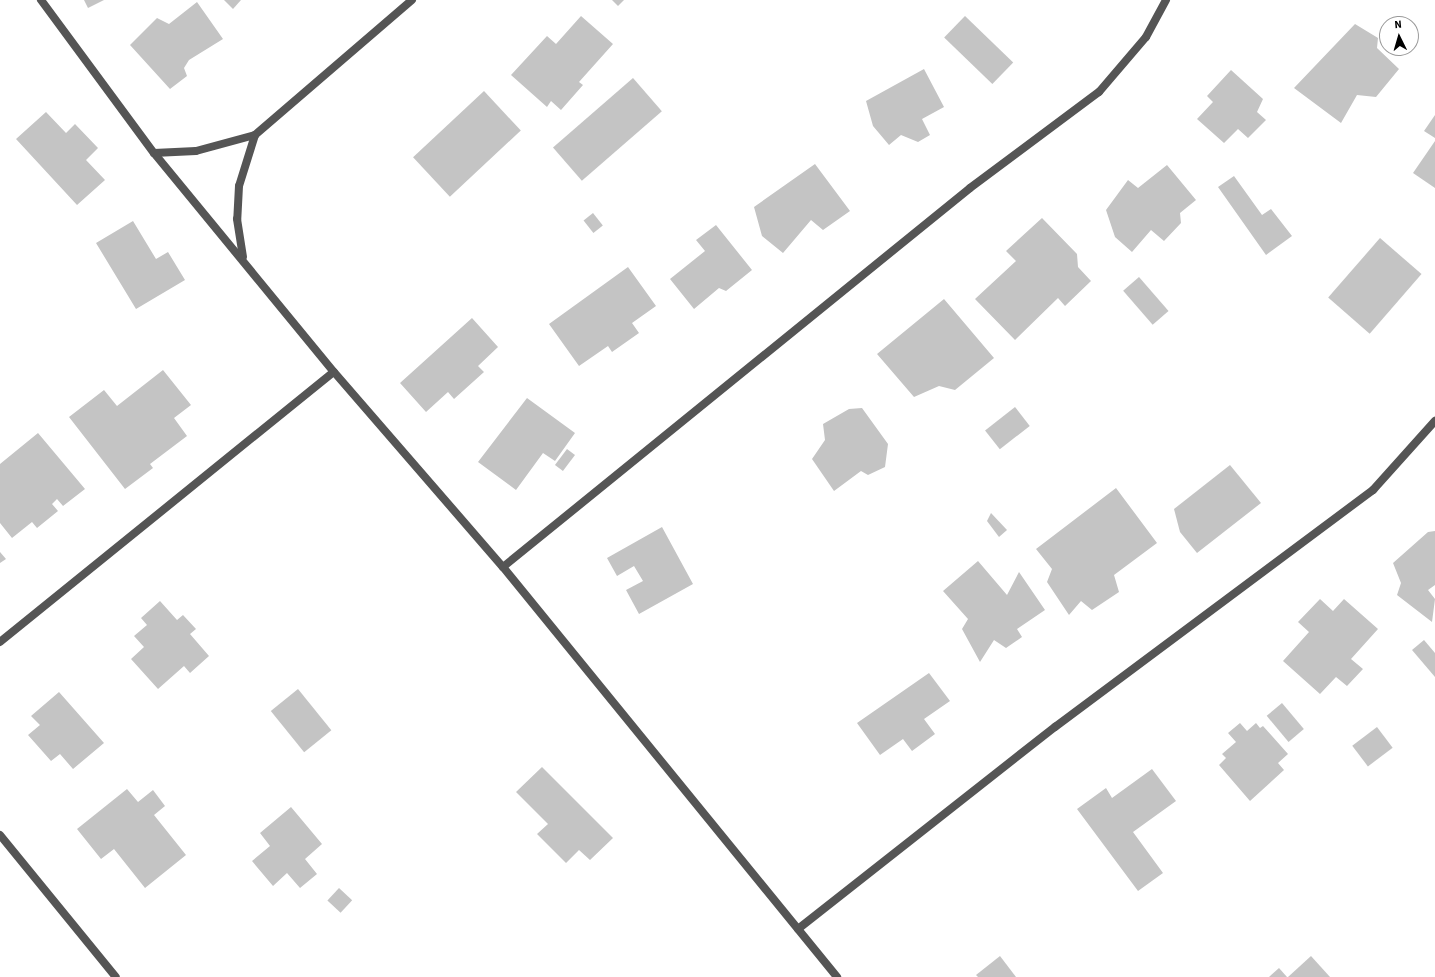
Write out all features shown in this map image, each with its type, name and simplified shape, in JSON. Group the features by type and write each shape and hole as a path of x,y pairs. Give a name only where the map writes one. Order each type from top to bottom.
{"street":[{"path":"41,0 154,153 243,258 334,372 503,567 837,977"},
{"path":"154,153 196,151 255,135 412,0"},
{"path":"503,567 970,188 1099,92 1146,37 1166,0"},
{"path":"243,258 237,219 239,186 255,135"},
{"path":"0,642 334,372"},
{"path":"798,929 1054,727 1373,490 1435,421"},
{"path":"0,835 116,977"}],"building":[{"path":"84,0 104,0 88,8"},
{"path":"224,0 241,0 233,9"},
{"path":"612,0 624,0 618,6"},
{"path":"197,2 223,39 189,60 184,68 187,76 170,89 130,45 157,18 169,24"},
{"path":"581,16 613,44 579,82 583,85 561,110 551,101 547,107 511,75 547,36 556,44"},
{"path":"965,16 1013,63 992,84 944,38"},
{"path":"1355,24 1378,38 1377,48 1379,50 1379,56 1385,56 1399,69 1376,97 1357,95 1341,123 1294,88"},
{"path":"924,69 944,107 922,119 930,135 918,142 901,135 889,145 873,126 866,101"},
{"path":"1231,70 1263,99 1257,112 1266,120 1248,138 1238,129 1224,143 1197,119 1213,102 1207,96"},
{"path":"633,78 662,111 582,181 553,148"},
{"path":"484,91 521,130 450,197 413,157"},
{"path":"46,112 66,133 75,124 98,148 86,160 105,180 77,205 16,139"},
{"path":"1435,115 1435,138 1424,131"},
{"path":"1435,141 1435,188 1413,173"},
{"path":"815,164 850,211 823,230 811,220 783,253 762,236 754,207"},
{"path":"1167,165 1196,200 1180,213 1181,223 1164,241 1151,230 1132,252 1115,237 1106,210 1128,180 1138,188"},
{"path":"1234,176 1262,215 1271,209 1292,236 1266,255 1218,187"},
{"path":"593,213 603,226 593,233 584,220"},
{"path":"1042,218 1077,254 1078,267 1091,281 1065,306 1058,298 1015,340 975,299 1016,261 1006,251"},
{"path":"133,221 156,259 168,252 185,280 136,309 96,243"},
{"path":"716,225 752,270 726,291 719,288 694,309 670,279 705,251 696,240"},
{"path":"1380,238 1422,274 1370,334 1328,298"},
{"path":"628,267 656,306 632,323 639,333 612,352 608,346 579,366 549,324"},
{"path":"1139,277 1169,311 1153,325 1123,291"},
{"path":"944,299 994,358 955,390 939,386 914,397 877,354"},
{"path":"472,318 498,347 478,366 484,372 454,399 448,392 426,412 400,383"},
{"path":"163,370 191,405 174,418 187,436 150,464 153,468 125,489 69,417 104,390 117,406"},
{"path":"527,398 575,433 555,461 543,453 516,490 478,462"},
{"path":"1015,407 1030,426 1000,449 985,430"},
{"path":"862,408 888,444 885,467 868,475 861,471 834,491 812,459 825,440 823,424 849,409"},
{"path":"38,433 85,489 63,506 57,499 52,504 58,511 37,528 32,522 12,538 0,523 0,464"},
{"path":"567,449 575,455 563,471 555,465"},
{"path":"1230,465 1261,503 1197,553 1180,532 1174,509"},
{"path":"1116,488 1157,543 1114,575 1119,592 1092,610 1081,601 1069,615 1047,582 1052,569 1036,549"},
{"path":"991,513 1007,530 999,537 987,521"},
{"path":"662,527 693,584 639,614 626,590 643,581 634,566 617,576 607,558"},
{"path":"1435,531 1435,585 1428,590 1435,599 1432,622 1397,595 1401,583 1393,563 1428,532"},
{"path":"0,552 6,559 0,563"},
{"path":"978,561 1007,595 1019,572 1045,610 1017,629 1022,637 1006,648 994,640 980,662 962,629 968,619 943,591"},
{"path":"1320,599 1333,611 1344,599 1378,629 1351,659 1363,669 1347,686 1336,677 1320,694 1283,661 1309,632 1298,622"},
{"path":"160,601 177,620 183,615 196,629 190,634 209,656 190,673 184,666 158,689 131,659 144,647 134,636 147,625 141,618"},
{"path":"1424,640 1435,653 1435,677 1412,650"},
{"path":"929,673 950,701 924,719 935,734 912,751 903,739 880,755 857,723"},
{"path":"298,689 331,730 304,752 271,711"},
{"path":"59,692 104,743 73,769 60,754 51,761 28,735 40,725 31,716"},
{"path":"1282,703 1304,729 1289,742 1267,716"},
{"path":"1240,723 1247,731 1256,723 1260,728 1263,726 1288,754 1278,763 1284,770 1250,801 1219,765 1226,758 1222,754 1236,742 1228,733"},
{"path":"1377,727 1393,748 1368,766 1352,746"},
{"path":"542,767 613,838 590,860 579,850 566,863 537,834 548,824 516,792"},
{"path":"1152,769 1176,801 1133,832 1163,873 1138,891 1077,809 1106,788 1112,798"},
{"path":"127,789 138,802 153,790 165,806 154,815 186,855 145,888 114,849 101,859 77,829"},
{"path":"291,807 322,844 305,859 317,874 300,888 287,873 273,886 252,861 270,846 260,833"},
{"path":"339,888 352,900 341,913 327,900"},
{"path":"1000,956 1016,977 978,977 976,975"},
{"path":"1311,956 1330,977 1288,977"},
{"path":"1279,968 1287,977 1269,977"}]}
